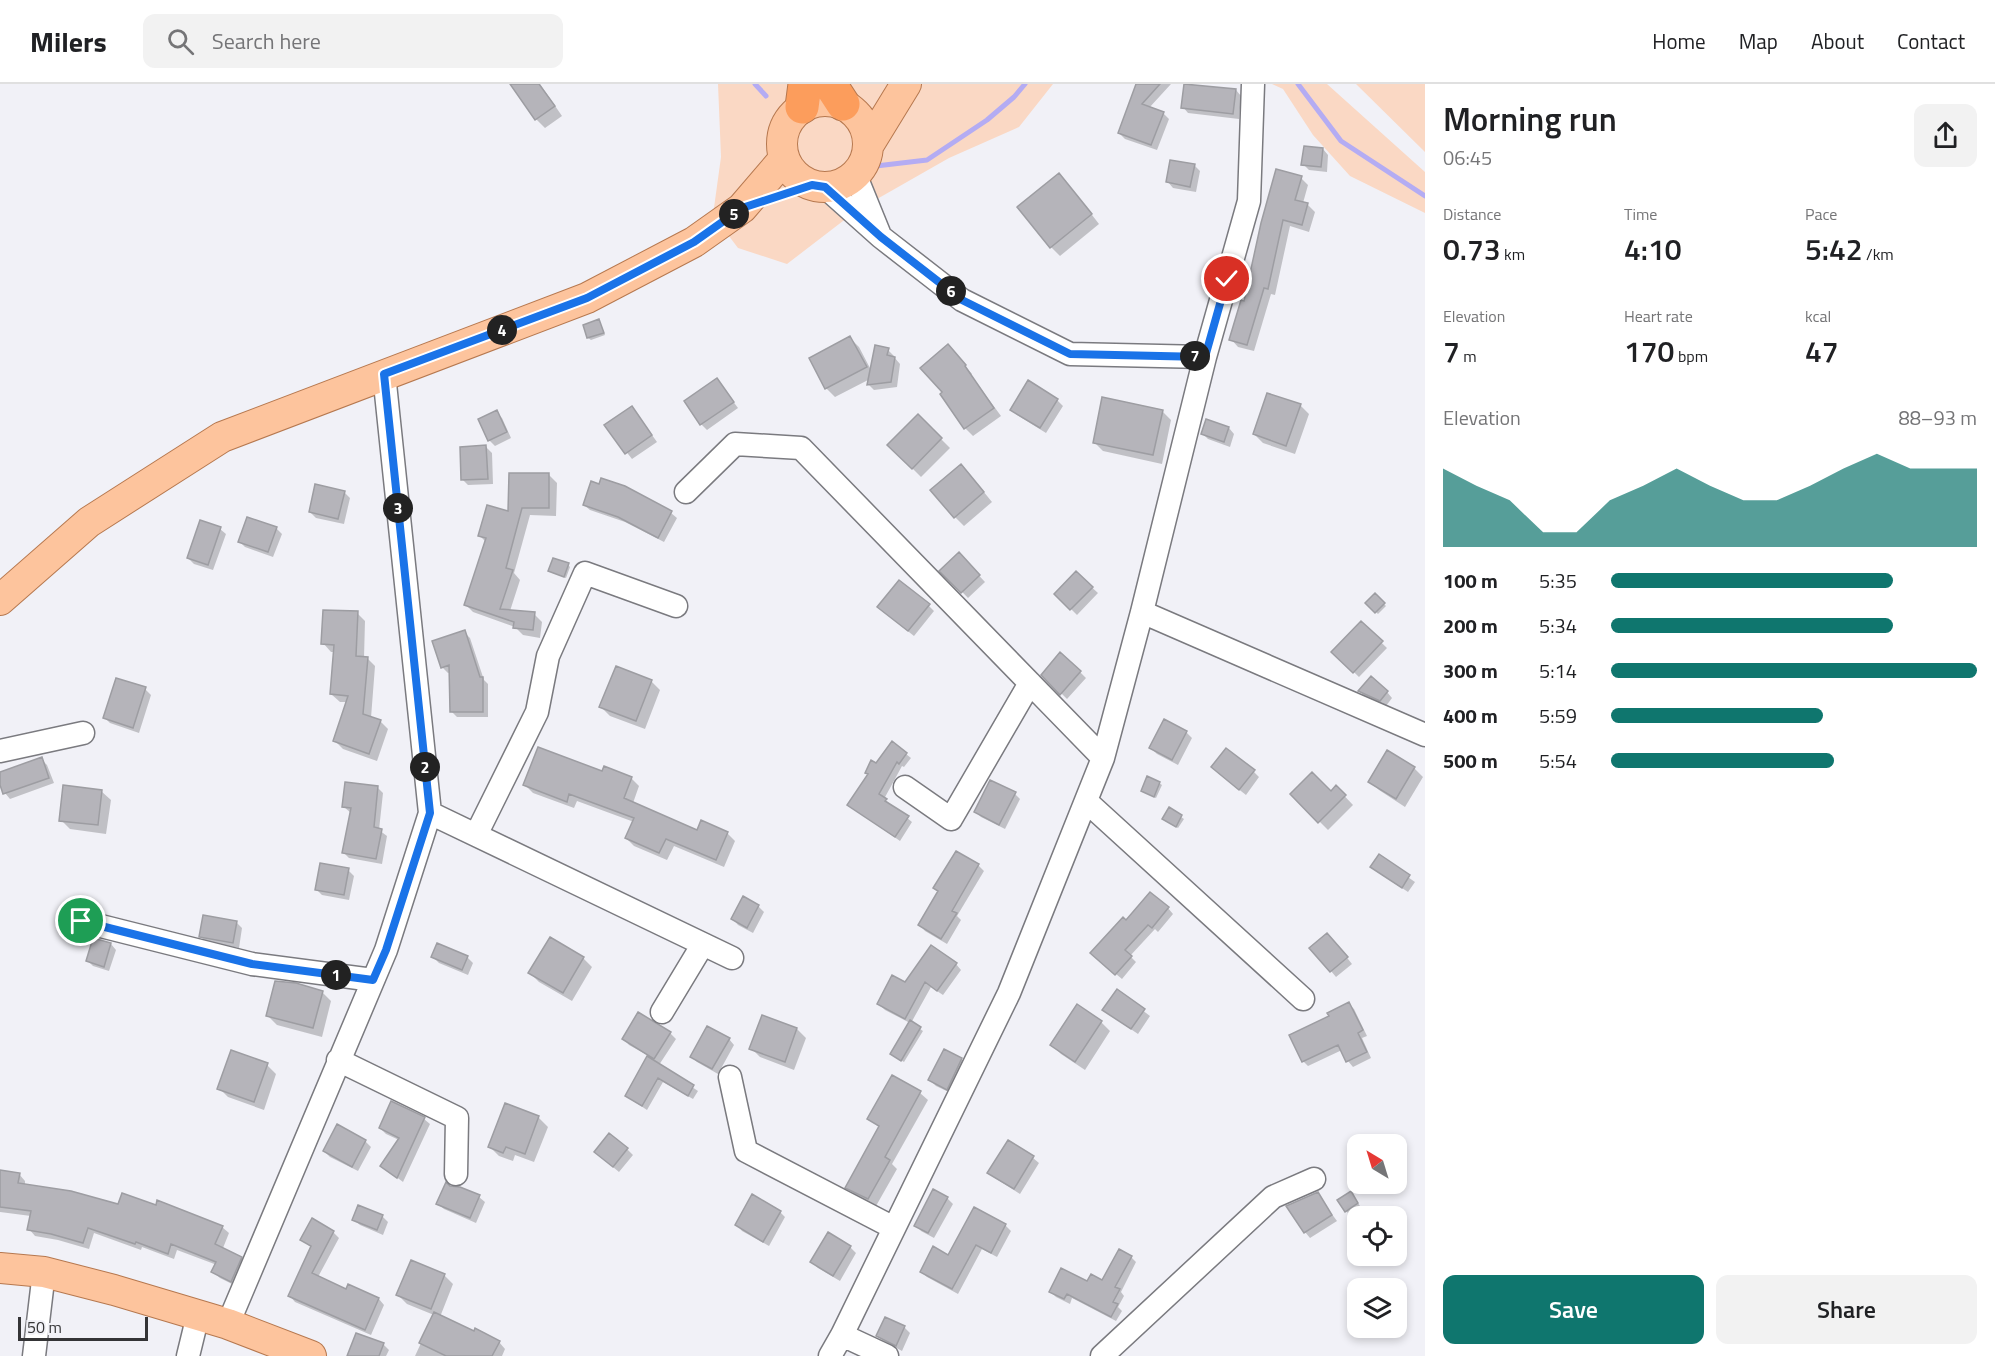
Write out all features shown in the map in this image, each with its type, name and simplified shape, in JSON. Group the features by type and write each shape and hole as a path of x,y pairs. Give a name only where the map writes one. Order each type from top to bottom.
{"main road":[{"path":"819,186 795,176 784,159 782,150 784,130 803,96 822,101 841,99 878,94 901,84"},
{"path":"742,208 819,186 841,184 855,174 864,161 868,146 906,84"},
{"path":"841,99 864,125 868,146"},
{"path":"0,600 89,522 222,437 587,298 694,242 742,208 784,159"},
{"path":"0,1268 44,1272 198,1315 311,1356"}],"street":[{"path":"830,1356 1009,993 1103,758 1142,612 1205,357 1249,201 1253,84"},
{"path":"855,174 881,237"},
{"path":"819,186 962,300 1070,354 1205,357"},
{"path":"228,1324 386,950 430,813 384,374"},
{"path":"686,492 735,444 801,448 1103,758"},
{"path":"476,835 537,712 548,656 585,573 676,606"},
{"path":"1142,612 1425,735"},
{"path":"905,787 951,819 1030,683"},
{"path":"0,751 83,733"},
{"path":"1087,802 1303,999"},
{"path":"430,813 732,957"},
{"path":"81,921 252,964 373,980"},
{"path":"662,1012 703,944"},
{"path":"339,1060 457,1118 456,1174"},
{"path":"730,1077 746,1151 894,1228"},
{"path":"1102,1356 1273,1197 1314,1179"},
{"path":"34,1356 44,1272"},
{"path":"188,1356 198,1315"},
{"path":"842,1335 887,1356"}],"shaded area":[{"path":"718,84 1053,84 1019,127 949,158 856,211 787,264 738,248 713,215 721,157"},
{"path":"1272,84 1327,84 1425,172 1425,213 1350,176 1313,135 1283,89"},
{"path":"1356,84 1425,84 1425,152"}],"building":[{"path":"510,84 539,84 555,106 535,120"},
{"path":"1136,84 1160,84 1142,104 1164,112 1151,145 1118,133"},
{"path":"1184,84 1236,89 1233,114 1181,108"},
{"path":"1304,146 1323,148 1321,167 1301,165"},
{"path":"1170,160 1195,164 1190,187 1166,182"},
{"path":"1276,169 1302,176 1295,200 1308,203 1302,225 1283,220 1268,289 1264,288 1247,345 1229,340 1241,300 1244,301 1261,223"},
{"path":"1059,173 1092,214 1050,248 1017,207"},
{"path":"599,319 604,333 587,338 583,325"},
{"path":"850,336 867,367 825,389 809,358"},
{"path":"948,344 966,365 994,408 964,429 940,394 942,392 920,368"},
{"path":"875,345 889,348 887,355 895,357 891,382 867,385"},
{"path":"717,378 734,402 700,425 684,401"},
{"path":"1028,380 1058,399 1040,428 1010,410"},
{"path":"1267,393 1301,404 1286,446 1253,434"},
{"path":"1102,397 1163,410 1153,455 1093,443"},
{"path":"632,406 652,435 625,454 604,425"},
{"path":"497,410 507,432 488,441 478,419"},
{"path":"918,414 942,438 912,469 887,445"},
{"path":"1206,419 1229,427 1224,442 1201,434"},
{"path":"486,445 488,479 461,480 460,447"},
{"path":"961,464 984,492 954,518 930,490"},
{"path":"509,473 549,473 549,508 522,508 506,568 513,570 500,609 535,612 533,630 513,628 514,622 464,605 486,538 478,536 487,505 508,511"},
{"path":"601,478 625,486 672,511 658,538 618,517 583,505 591,481 599,484"},
{"path":"315,484 345,491 338,519 309,512"},
{"path":"247,517 277,527 268,552 238,542"},
{"path":"200,520 221,527 208,565 187,558"},
{"path":"959,552 980,575 961,593 939,571"},
{"path":"553,558 569,563 564,577 548,571"},
{"path":"1076,571 1093,587 1070,610 1054,594"},
{"path":"899,580 930,604 908,631 877,607"},
{"path":"1375,593 1385,603 1375,613 1365,603"},
{"path":"323,610 358,611 356,656 368,657 363,714 381,720 369,754 333,741 348,696 330,694 334,645 321,644"},
{"path":"1361,621 1383,641 1353,673 1331,652"},
{"path":"465,630 480,677 483,677 483,712 450,712 449,665 441,668 432,641"},
{"path":"1060,652 1081,671 1060,695 1041,675"},
{"path":"616,666 652,680 636,721 599,707"},
{"path":"1371,676 1388,691 1380,701 1358,691"},
{"path":"116,678 146,687 133,728 103,718"},
{"path":"1164,719 1187,731 1172,760 1149,748"},
{"path":"892,741 907,753 899,764 897,762 879,794 887,799 885,801 909,816 895,837 847,805 868,774 865,773 871,760 876,763"},
{"path":"538,747 602,771 604,766 632,777 624,798 697,830 701,820 728,832 716,860 666,839 659,853 625,838 634,818 569,794 567,802 523,785"},
{"path":"1226,748 1255,770 1239,790 1211,767"},
{"path":"1387,750 1415,767 1396,799 1368,782"},
{"path":"42,757 49,778 3,794 0,772"},
{"path":"1312,772 1331,791 1336,785 1346,795 1318,823 1290,794"},
{"path":"1147,776 1160,782 1154,797 1141,791"},
{"path":"990,780 1016,792 999,825 974,812"},
{"path":"345,782 378,786 374,827 382,829 376,859 342,853 351,808 342,807"},
{"path":"63,785 102,790 98,825 59,821"},
{"path":"1169,807 1182,815 1176,827 1162,819"},
{"path":"956,851 979,864 952,911 957,913 941,939 918,925 938,891 933,888"},
{"path":"1379,854 1410,875 1402,888 1370,867"},
{"path":"320,863 349,868 344,895 315,890"},
{"path":"1150,892 1169,907 1152,928 1148,925 1125,950 1132,956 1115,975 1090,953 1123,917 1126,920"},
{"path":"743,896 759,905 747,928 731,919"},
{"path":"203,915 237,921 233,943 199,937"},
{"path":"1327,933 1348,957 1330,972 1309,948"},
{"path":"550,937 584,957 563,993 528,973"},
{"path":"93,938 111,943 104,967 86,961"},
{"path":"437,943 468,956 462,970 431,957"},
{"path":"931,945 957,963 937,991 925,982 905,1019 877,1004 892,975 905,982"},
{"path":"275,981 296,983 323,991 313,1028 266,1016"},
{"path":"1117,989 1145,1009 1131,1029 1102,1010"},
{"path":"1349,1002 1363,1030 1358,1033 1367,1052 1346,1062 1338,1045 1302,1062 1289,1035 1329,1016 1327,1013"},
{"path":"1077,1004 1102,1021 1075,1062 1050,1045"},
{"path":"638,1012 671,1032 654,1059 622,1039"},
{"path":"762,1015 797,1028 785,1062 749,1049"},
{"path":"910,1020 921,1027 901,1061 890,1054"},
{"path":"707,1026 730,1038 712,1069 690,1057"},
{"path":"944,1049 962,1058 947,1090 928,1080"},
{"path":"231,1050 268,1063 254,1102 217,1089"},
{"path":"647,1056 694,1085 688,1096 658,1078 642,1106 625,1096"},
{"path":"892,1075 921,1091 885,1157 890,1160 868,1199 845,1188 879,1126 867,1119"},
{"path":"391,1101 425,1117 397,1178 380,1166 399,1138 379,1128"},
{"path":"505,1103 539,1116 525,1154 506,1147 503,1153 488,1147"},
{"path":"337,1124 366,1140 352,1167 323,1151"},
{"path":"609,1133 628,1148 613,1167 594,1152"},
{"path":"1008,1140 1034,1156 1014,1189 987,1173"},
{"path":"0,1170 20,1173 18,1183 71,1191 118,1204 122,1193 156,1205 157,1200 223,1226 215,1244 242,1257 231,1282 211,1272 216,1262 171,1244 168,1254 88,1228 83,1243 27,1230 31,1211 0,1207"},
{"path":"446,1182 450,1186 460,1187 480,1195 470,1218 436,1204"},
{"path":"933,1189 948,1197 928,1233 914,1226"},
{"path":"1318,1192 1332,1215 1304,1233 1286,1206"},
{"path":"752,1194 781,1211 763,1242 735,1225"},
{"path":"1347,1194 1353,1194 1358,1203 1347,1206 1345,1212 1337,1200"},
{"path":"358,1205 383,1215 377,1230 352,1220"},
{"path":"974,1207 1006,1224 991,1253 976,1245 952,1289 920,1272 933,1246 948,1255"},
{"path":"312,1218 334,1231 312,1273 346,1289 348,1284 379,1298 365,1330 288,1296 311,1246 300,1240"},
{"path":"828,1232 851,1246 833,1276 810,1262"},
{"path":"1119,1249 1132,1256 1115,1287 1120,1289 1113,1302 1118,1304 1111,1317 1067,1294 1064,1299 1049,1292 1061,1268 1087,1281 1091,1274 1102,1280"},
{"path":"411,1260 445,1274 431,1309 396,1295"},
{"path":"434,1312 474,1331 475,1328 500,1341 492,1356 446,1356 419,1343"},
{"path":"885,1317 905,1326 896,1346 876,1336"},
{"path":"356,1333 384,1343 379,1356 347,1356"}],"waterway":[{"path":"755,84 766,96"},
{"path":"876,166 927,160 987,120 1014,97 1025,84"},
{"path":"1298,84 1341,141 1425,196"}],"route":[{"path":"81,921 252,964 373,980 386,950 430,813 384,374 587,298 694,242 742,208 812,185 825,187 881,237 962,300 1070,354 1205,357 1227,279"}]}
